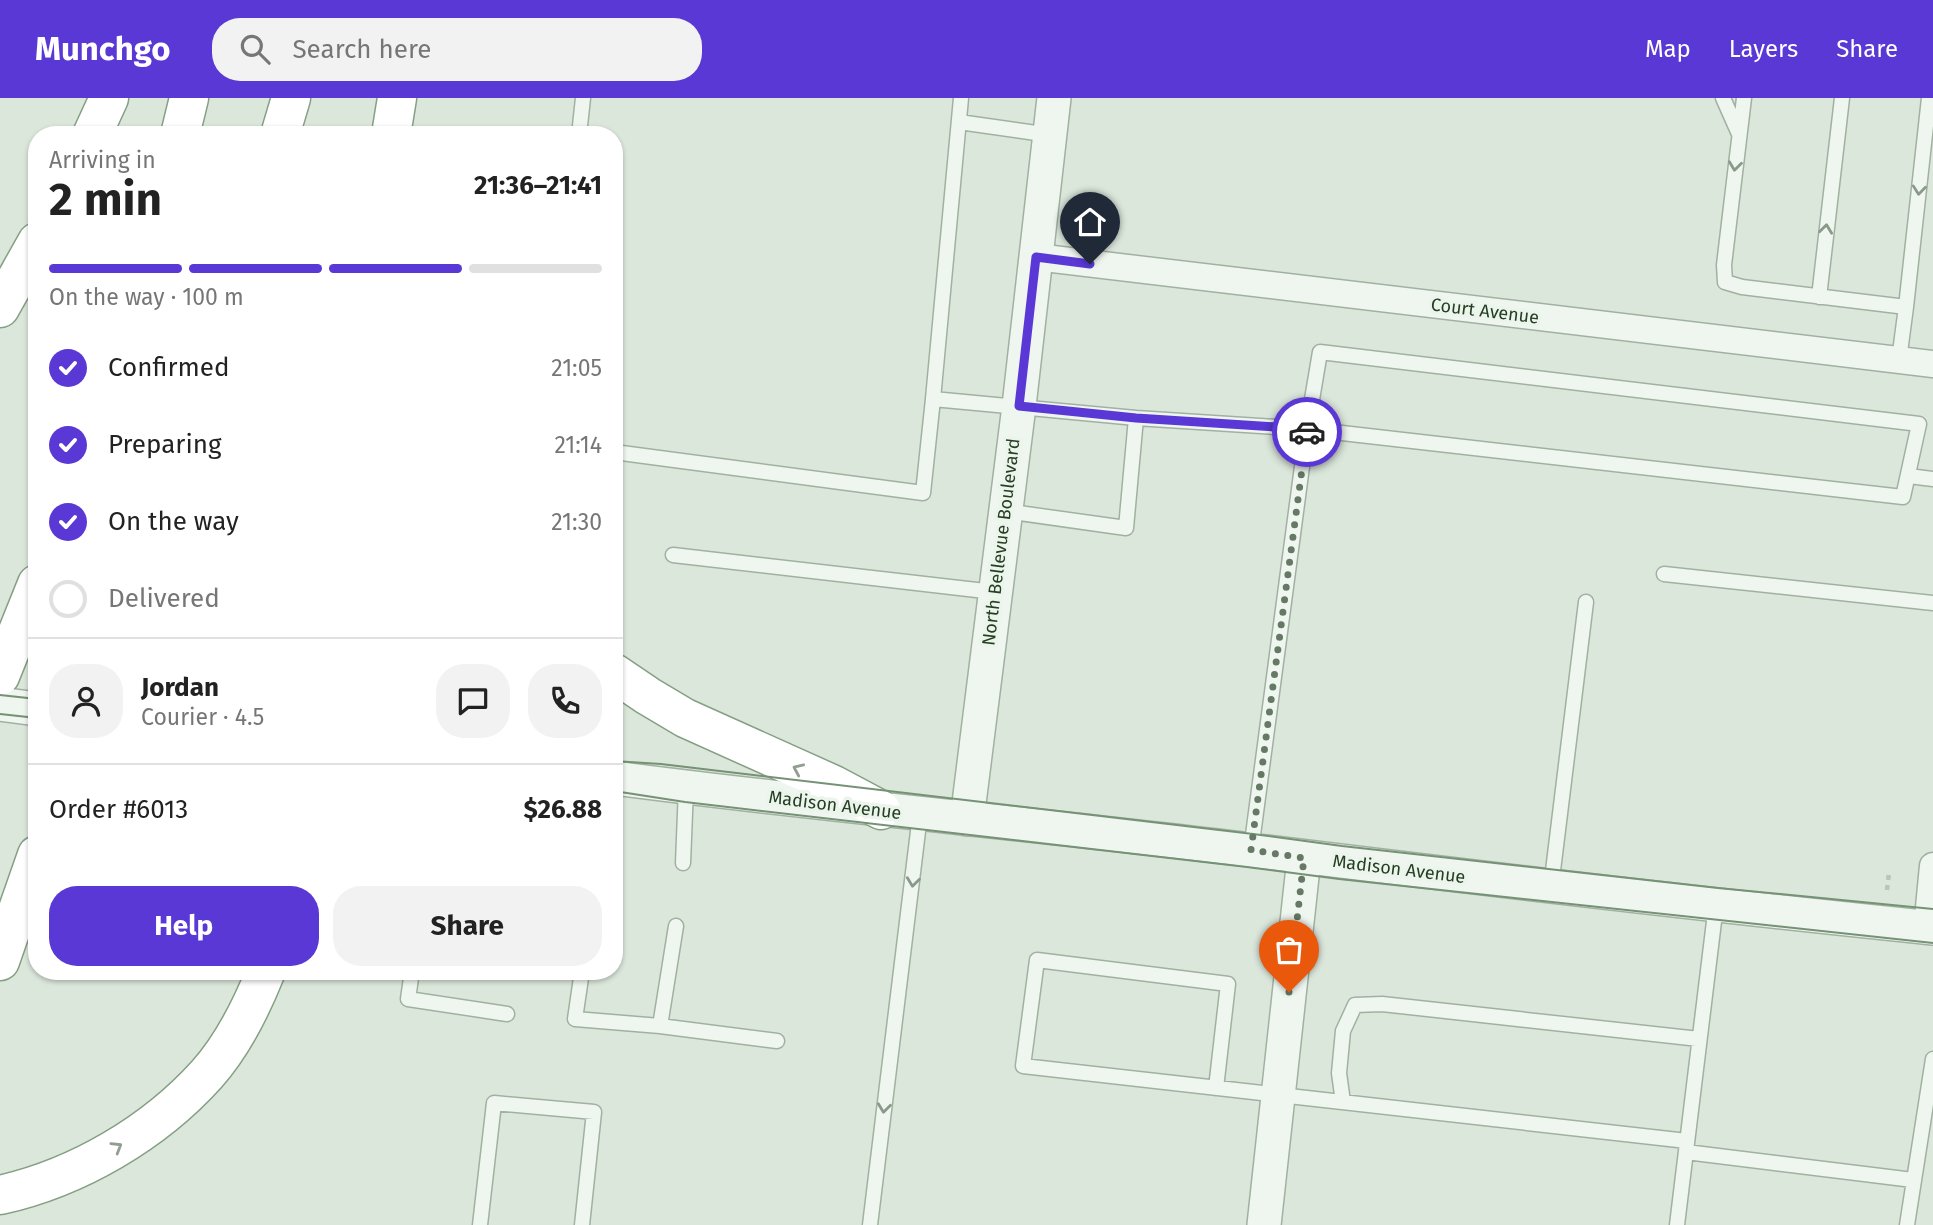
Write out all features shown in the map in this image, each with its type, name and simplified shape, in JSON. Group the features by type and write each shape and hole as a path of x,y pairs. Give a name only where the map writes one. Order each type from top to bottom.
{"highway":[{"path":"96,126 109,98"},
{"path":"182,126 189,98"},
{"path":"283,126 291,98"},
{"path":"392,126 397,98"},
{"path":"0,308 28,258"},
{"path":"0,676 28,606"},
{"path":"623,679 685,718 834,785 881,810"},
{"path":"0,961 28,881"},
{"path":"0,1195 56,1178 98,1158 141,1132 174,1105 208,1073 232,1039 262,980"}],"street":[{"name":"North Bellevue Boulevard","path":"967,819 1019,406 1054,98"},
{"name":"Court Avenue","path":"1036,257 1933,364"},
{"path":"0,704 28,708"},
{"name":"Madison Avenue","path":"623,779 1251,850 1551,887 1930,928"},
{"path":"1265,1225 1304,858"},
{"path":"1930,928 1933,866"}],"lane":[{"path":"580,126 583,98"},
{"path":"623,453 923,493 961,98"},
{"path":"1723,98 1739,134"},
{"path":"1744,98 1724,265 1725,282 1742,287 1906,307"},
{"path":"1819,297 1842,98"},
{"path":"1899,360 1929,98"},
{"path":"959,122 1050,135"},
{"path":"933,398 1136,418 1307,429 1903,496 1919,424 1320,352 1307,429 1251,850"},
{"path":"1004,510 1126,528 1136,418"},
{"path":"1909,476 1933,479"},
{"path":"673,555 994,592"},
{"path":"1664,574 1933,603"},
{"path":"1551,887 1586,602"},
{"path":"683,863 686,788"},
{"path":"870,1225 920,814"},
{"path":"1677,1225 1716,904"},
{"path":"660,1026 676,926"},
{"path":"1216,1088 1228,984 1037,960 1023,1066 1216,1088 1279,1094 1343,1102 1913,1180"},
{"path":"411,980 408,999 507,1014"},
{"path":"581,980 575,1019 660,1026 777,1041"},
{"path":"1343,1102 1339,1073 1343,1031 1355,1005 1382,1004 1699,1039"},
{"path":"1906,1225 1933,1059"},
{"path":"480,1225 494,1103 594,1112 582,1225"}],"tram line":[{"path":"0,695 28,698"},
{"path":"0,714 28,717"},
{"path":"623,762 1342,846 1933,909"},
{"path":"623,792 1339,879 1933,943"}],"way so far":[{"path":"1289,992 1304,858 1251,850 1307,432"}],"route":[{"path":"1090,264 1036,257 1019,406 1136,418 1307,429 1307,432"}]}
